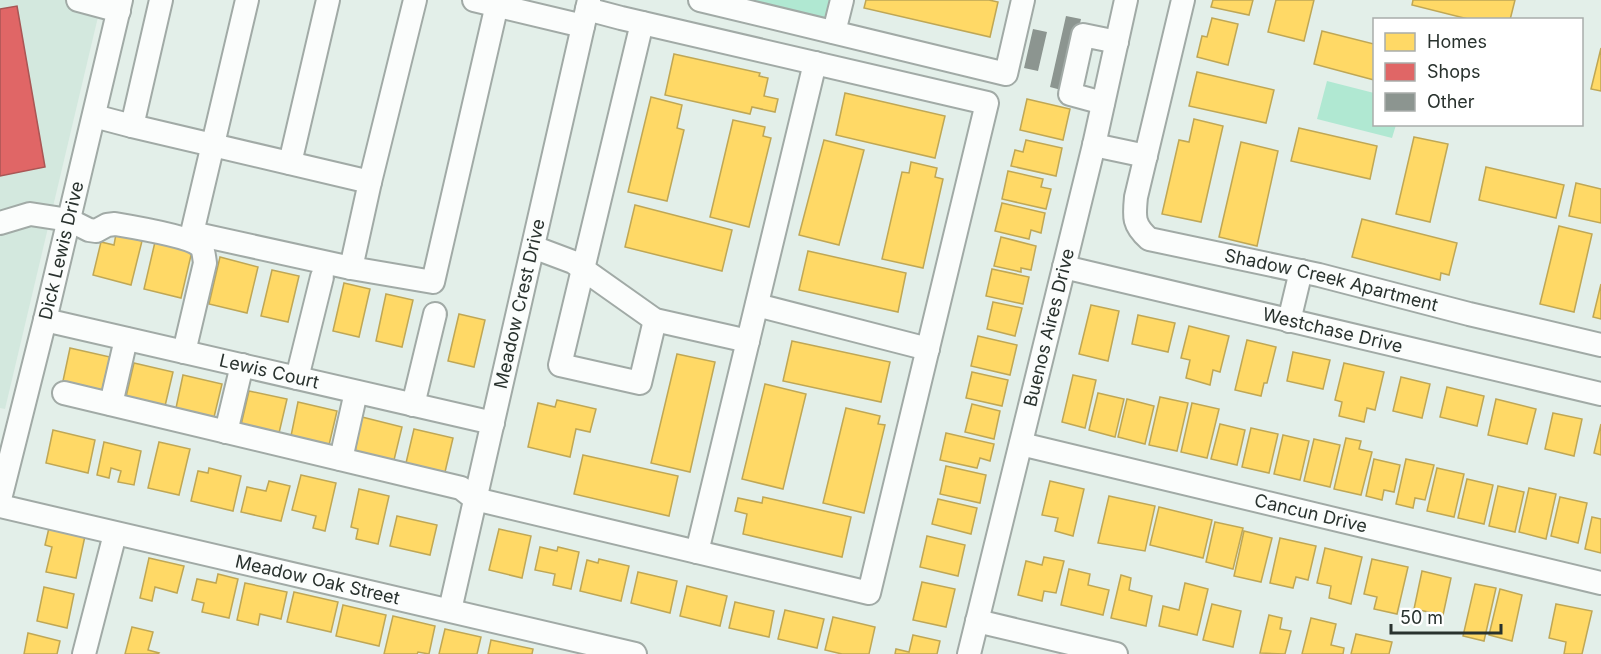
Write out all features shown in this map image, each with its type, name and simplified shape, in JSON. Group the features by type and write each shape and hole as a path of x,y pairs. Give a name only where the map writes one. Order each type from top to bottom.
{"street":[{"path":"78,0 120,6"},
{"path":"132,126 161,0"},
{"path":"192,232 247,0"},
{"path":"290,163 328,0"},
{"path":"351,268 415,0"},
{"path":"64,393 461,488 475,499 869,593 987,103 642,23 587,12 474,0"},
{"path":"700,0 1006,74 1023,0"},
{"path":"834,32 842,0"},
{"name":"Buenos Aires Drive","path":"969,654 1094,145 1126,0"},
{"name":"Shadow Creek Apartment","path":"1183,0 1136,197 1134,218 1143,234 1149,239 1301,271 1601,345"},
{"path":"109,213 351,268 433,282 497,3"},
{"name":"Dick Lewis Drive","path":"0,499 8,433 45,320 120,6"},
{"name":"Meadow Crest Drive","path":"450,610 587,12"},
{"path":"642,23 560,366 640,383 655,320"},
{"path":"1103,103 1070,94 1083,35 1117,42"},
{"path":"697,552 815,63"},
{"path":"93,116 370,182"},
{"path":"1094,145 1146,156"},
{"path":"0,223 30,214 69,220 88,230 96,231 106,225 115,224 180,238 200,246 205,263 184,352"},
{"path":"533,247 573,262 655,320 748,342"},
{"name":"Westchase Drive","path":"1064,267 1601,394"},
{"path":"1289,321 1301,271"},
{"path":"297,378 322,277"},
{"path":"757,305 928,349"},
{"path":"412,405 435,314"},
{"name":"Lewis Court","path":"45,320 493,423"},
{"path":"111,404 126,339"},
{"path":"226,432 242,365"},
{"path":"341,459 356,392"},
{"name":"Cancun Drive","path":"1021,444 1601,583"},
{"name":"Meadow Oak Street","path":"0,506 635,654"},
{"path":"84,654 115,534"},
{"path":"977,621 1116,654"}],"shaded area":[{"path":"0,0 102,0 5,409 0,408"}],"green space":[{"path":"713,0 831,0 824,27"},
{"path":"1327,81 1373,93 1373,126 1396,126 1392,138 1317,119"}],"building: Homes":[{"path":"866,0 989,0 998,2 990,37 864,8"},
{"path":"1213,0 1253,0 1249,15 1211,7"},
{"path":"1276,0 1314,0 1304,41 1268,32"},
{"path":"1413,0 1515,0 1510,18 1464,18 1412,5"},
{"path":"1212,18 1238,24 1228,65 1197,57 1202,36 1207,37"},
{"path":"1322,31 1373,44 1373,80 1314,64"},
{"path":"1601,48 1601,91 1591,89"},
{"path":"674,54 760,73 759,76 768,78 764,96 778,99 775,112 752,107 750,114 665,95"},
{"path":"1197,72 1274,90 1266,123 1189,106"},
{"path":"845,93 945,116 935,158 836,135"},
{"path":"651,97 682,105 677,128 684,130 667,201 628,192"},
{"path":"1027,99 1070,109 1063,140 1020,130"},
{"path":"1194,119 1223,126 1201,222 1162,214 1179,140 1189,142"},
{"path":"733,120 765,127 763,136 771,138 749,227 710,217"},
{"path":"1299,128 1377,146 1370,179 1291,161"},
{"path":"1414,137 1448,144 1430,222 1396,214"},
{"path":"824,140 864,150 839,245 799,235"},
{"path":"1026,140 1062,148 1056,176 1011,166 1015,150 1023,152"},
{"path":"1241,142 1278,151 1257,246 1219,237"},
{"path":"911,162 937,168 935,177 943,179 923,268 882,259 902,172 909,173"},
{"path":"1486,167 1564,185 1556,218 1479,200"},
{"path":"1008,171 1043,179 1041,187 1051,189 1046,209 1002,199"},
{"path":"1576,183 1601,189 1601,223 1569,216"},
{"path":"1002,203 1045,213 1041,233 1031,230 1029,239 995,231"},
{"path":"635,205 732,230 722,271 625,247"},
{"path":"1362,219 1457,243 1449,275 1441,273 1440,280 1352,257"},
{"path":"1559,226 1592,234 1574,312 1540,304"},
{"path":"116,234 142,241 131,285 93,275 101,242 114,245"},
{"path":"1001,237 1036,246 1031,270 1021,268 1021,272 994,266"},
{"path":"155,242 192,251 181,298 144,289"},
{"path":"808,251 906,273 898,312 799,290"},
{"path":"220,257 258,267 247,313 209,304"},
{"path":"992,269 1029,277 1023,304 986,296"},
{"path":"272,270 299,276 288,322 261,316"},
{"path":"344,283 370,289 359,337 333,331"},
{"path":"1601,284 1601,319 1593,317"},
{"path":"386,294 413,300 402,347 376,341"},
{"path":"993,302 1022,308 1015,336 987,329"},
{"path":"1091,305 1119,311 1108,361 1079,354"},
{"path":"459,314 485,320 474,367 448,361"},
{"path":"1138,315 1175,323 1168,352 1132,344"},
{"path":"1189,326 1229,336 1220,372 1213,370 1210,385 1186,378 1190,360 1181,358"},
{"path":"978,336 1017,345 1010,375 971,366"},
{"path":"1247,340 1276,347 1267,383 1264,383 1261,396 1235,390"},
{"path":"792,341 890,362 881,402 783,381"},
{"path":"70,348 110,357 102,390 63,381"},
{"path":"1293,352 1330,360 1323,389 1287,381"},
{"path":"677,354 715,362 690,472 651,463"},
{"path":"134,363 173,372 165,406 126,397"},
{"path":"1344,363 1384,372 1375,410 1367,408 1364,422 1339,416 1342,402 1335,400"},
{"path":"972,372 1008,380 1002,406 966,398"},
{"path":"183,375 222,384 214,417 176,408"},
{"path":"1073,375 1096,380 1085,428 1062,422"},
{"path":"1401,377 1430,384 1422,418 1393,411"},
{"path":"765,384 806,394 783,489 742,479"},
{"path":"1447,387 1484,396 1477,426 1440,417"},
{"path":"249,391 287,399 279,433 241,425"},
{"path":"1098,393 1124,399 1115,437 1089,430"},
{"path":"1160,397 1188,403 1177,451 1149,445"},
{"path":"1127,399 1154,406 1145,444 1118,437"},
{"path":"1496,399 1536,409 1527,444 1488,435"},
{"path":"557,400 596,409 590,432 576,429 570,457 528,447 538,403 555,407"},
{"path":"298,402 337,411 329,445 291,436"},
{"path":"1192,403 1219,409 1207,458 1181,452"},
{"path":"972,404 1000,411 994,439 965,432"},
{"path":"846,408 880,416 878,424 885,425 864,513 823,503"},
{"path":"1553,413 1582,419 1574,456 1545,449"},
{"path":"362,417 402,427 394,460 355,451"},
{"path":"1220,424 1245,430 1237,465 1211,459"},
{"path":"1601,424 1601,455 1594,453"},
{"path":"1251,428 1278,434 1269,473 1242,467"},
{"path":"414,429 453,438 445,472 406,463"},
{"path":"53,430 95,440 88,473 46,463"},
{"path":"946,433 994,444 990,461 980,458 977,468 940,460"},
{"path":"1283,435 1309,441 1300,480 1274,474"},
{"path":"1346,438 1361,441 1359,449 1372,452 1361,495 1334,489"},
{"path":"1314,439 1340,445 1330,487 1304,481"},
{"path":"104,442 141,451 134,485 118,482 121,471 111,468 109,478 97,475"},
{"path":"159,442 190,449 179,495 148,488"},
{"path":"583,455 678,476 669,516 574,494"},
{"path":"1374,459 1400,465 1394,492 1384,490 1382,500 1366,496"},
{"path":"1406,459 1434,465 1425,500 1415,498 1413,508 1396,504"},
{"path":"946,466 986,475 980,503 940,494"},
{"path":"209,468 241,476 233,511 191,501 198,471 208,473"},
{"path":"1437,468 1464,474 1454,517 1427,511"},
{"path":"301,475 336,483 325,531 313,528 316,516 292,510"},
{"path":"1467,479 1493,485 1484,524 1458,518"},
{"path":"269,481 290,486 281,521 241,512 247,487 266,491"},
{"path":"1050,481 1084,489 1073,536 1055,531 1058,518 1042,515"},
{"path":"1498,486 1524,492 1515,532 1489,526"},
{"path":"1529,488 1556,494 1546,539 1519,532"},
{"path":"359,489 389,496 378,544 356,539 358,529 351,527"},
{"path":"1109,496 1155,506 1145,551 1098,543"},
{"path":"763,497 851,517 842,557 743,534 747,514 735,511 738,498 762,503"},
{"path":"1560,497 1587,503 1578,543 1551,536"},
{"path":"938,499 977,508 971,534 932,524"},
{"path":"1159,507 1212,520 1203,558 1150,545"},
{"path":"397,516 437,525 430,555 390,546"},
{"path":"1592,517 1601,519 1601,553 1585,549"},
{"path":"1215,522 1243,528 1233,569 1206,562"},
{"path":"49,528 85,536 76,578 46,572 52,547 45,545"},
{"path":"499,529 531,536 522,578 489,570"},
{"path":"1244,531 1272,538 1261,582 1234,576"},
{"path":"927,536 965,545 958,576 920,567"},
{"path":"1280,538 1316,546 1308,580 1296,577 1293,588 1270,583"},
{"path":"540,547 557,551 558,547 579,552 571,589 553,585 555,574 535,570"},
{"path":"1325,548 1362,557 1351,604 1329,598 1331,586 1317,583"},
{"path":"1044,557 1064,561 1056,593 1044,591 1042,601 1018,595 1026,561 1042,565"},
{"path":"149,558 184,566 177,593 155,587 152,601 140,598"},
{"path":"599,559 629,566 621,601 580,591 587,560 598,563"},
{"path":"1372,559 1408,567 1397,614 1374,609 1377,597 1364,594"},
{"path":"1069,569 1090,574 1088,585 1109,590 1103,615 1061,605"},
{"path":"1422,571 1451,578 1443,615 1414,609"},
{"path":"638,572 677,581 670,613 631,603"},
{"path":"218,574 238,579 229,618 202,612 204,603 192,600 197,579 216,583"},
{"path":"1121,575 1131,578 1129,590 1152,596 1146,626 1111,618"},
{"path":"922,582 955,589 946,627 913,620"},
{"path":"245,583 287,592 281,619 260,614 258,625 237,620"},
{"path":"1185,583 1208,589 1197,635 1159,626 1163,606 1179,610"},
{"path":"1475,584 1496,588 1484,641 1463,636"},
{"path":"687,586 727,596 720,626 680,616"},
{"path":"44,587 74,594 67,628 37,621"},
{"path":"1500,589 1522,595 1512,641 1489,635"},
{"path":"294,592 338,602 331,632 287,622"},
{"path":"735,602 774,611 769,637 729,628"},
{"path":"1212,604 1241,611 1233,647 1203,640"},
{"path":"1556,604 1592,611 1582,654 1564,654 1566,642 1549,638"},
{"path":"343,605 386,615 379,646 336,636"},
{"path":"785,610 824,619 817,648 778,639"},
{"path":"1269,615 1282,618 1280,629 1291,631 1285,654 1260,653"},
{"path":"393,616 435,626 429,654 418,652 417,654 384,654"},
{"path":"833,617 875,627 869,654 842,654 825,650"},
{"path":"1311,618 1336,624 1331,645 1344,648 1343,654 1302,654"},
{"path":"132,627 153,632 148,650 158,654 125,654"},
{"path":"445,629 481,637 477,654 439,654"},
{"path":"28,633 60,641 57,654 24,654"},
{"path":"1356,634 1392,642 1389,654 1351,654"},
{"path":"913,635 940,641 937,654 895,654 896,649 909,652"},
{"path":"491,640 533,649 532,654 488,654"}],"building: Shops":[{"path":"17,6 45,167 0,176 0,9"}],"building: Other":[{"path":"1066,16 1081,19 1065,91 1050,87"},
{"path":"1033,29 1047,32 1038,71 1024,68"}]}
